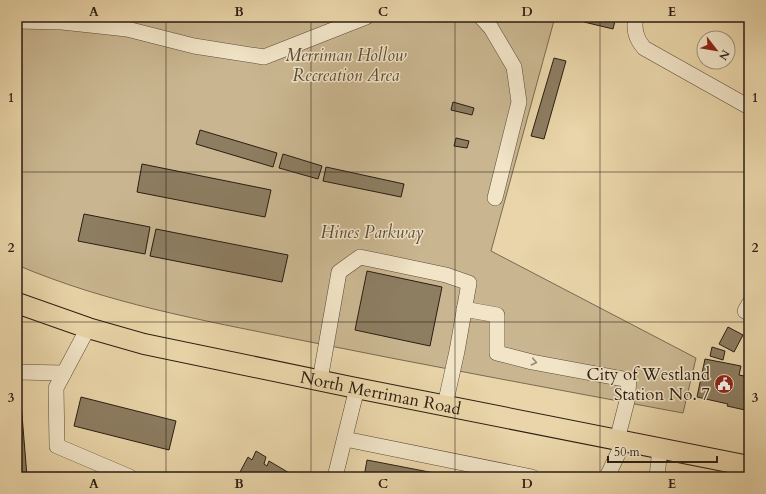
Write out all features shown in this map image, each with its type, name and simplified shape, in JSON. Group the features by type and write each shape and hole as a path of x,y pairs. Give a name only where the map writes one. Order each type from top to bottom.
{"main road":[{"name":"North Merriman Road","path":"17,303 88,328 144,344 445,406 749,466"}],"street":[{"path":"17,21 62,22 127,29 194,46 264,57 366,17"},
{"path":"482,17 491,28 514,67 519,102 494,198"},
{"path":"636,17 634,24 636,36 644,48 749,107"},
{"path":"320,380 339,272 360,257 446,275 469,283 445,406"},
{"path":"464,309 497,315 496,353 532,362 629,380 620,440 607,477"},
{"path":"88,328 56,388 57,446 130,477"},
{"path":"17,372 64,373"},
{"path":"335,477 357,388"},
{"path":"345,439 532,477"},
{"path":"657,477 660,448"}],"green space":[{"name":"Hines Parkway","path":"17,17 555,17 491,251 696,358 683,413 392,358 189,317 85,290 17,265"}],"building":[{"path":"585,17 616,17 613,29 584,22"},
{"path":"554,58 566,61 544,139 531,136"},
{"path":"453,102 474,108 472,115 451,110"},
{"path":"200,130 277,153 273,167 196,144"},
{"path":"456,138 469,141 467,148 454,146"},
{"path":"283,154 322,166 318,179 279,168"},
{"path":"142,164 271,190 265,217 137,192"},
{"path":"326,167 404,184 401,197 323,181"},
{"path":"84,214 150,227 145,254 78,241"},
{"path":"156,229 288,255 282,282 150,256"},
{"path":"367,271 442,287 430,346 355,330"},
{"path":"728,327 743,335 734,352 719,344"},
{"path":"712,347 725,351 723,360 710,356"},
{"name":"City of Westland Station No. 7","path":"705,359 741,366 739,375 749,377 749,391 745,410 727,406 728,404 697,397"},
{"path":"17,390 20,390 27,477 17,477"},
{"path":"81,397 176,421 169,450 74,426"},
{"path":"256,451 266,457 264,464 267,466 269,461 296,477 243,477 244,474 240,472 248,457 252,460"},
{"path":"367,460 455,477 364,477"}],"place":[{"name":"City of Westland Station No. 7","path":"724,384"}],"park label":[{"name":"Merriman Hollow Recreation Area","path":"346,65"}]}
